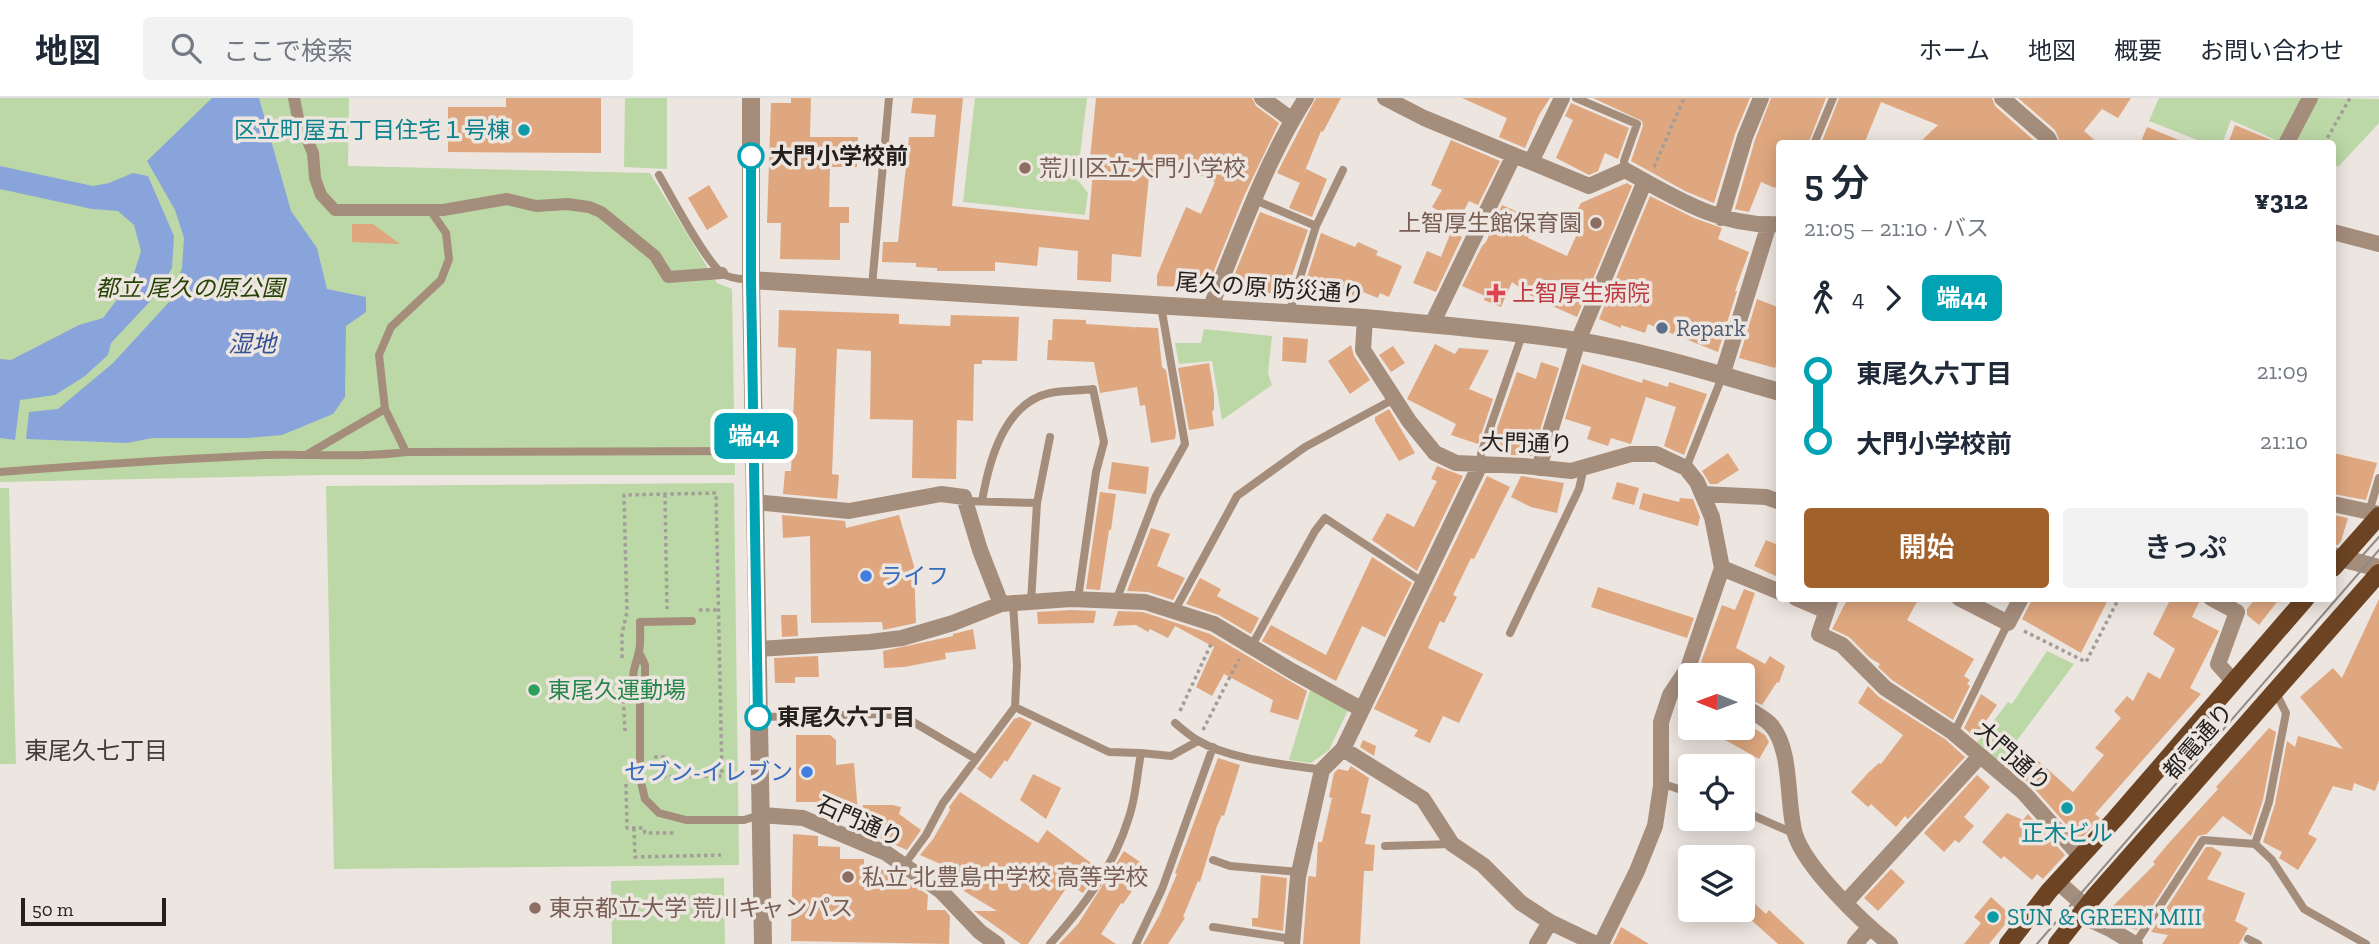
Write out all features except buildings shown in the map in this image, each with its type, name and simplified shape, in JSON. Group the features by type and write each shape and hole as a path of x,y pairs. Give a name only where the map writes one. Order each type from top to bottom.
{"main road":[{"path":"2336,561 2376,514"},
{"name":"都電通り","path":"2057,944 2379,571"},
{"name":"都電通り","path":"2008,944 2058,881 2303,602"}],"street":[{"path":"294,98 298,118 313,153 315,178 321,195 335,210 430,210 507,199 536,206 567,204 589,207 601,212 655,256 667,277 722,273"},
{"path":"751,98 754,502 763,944"},
{"path":"1262,98 1292,120"},
{"path":"1210,309 1255,200 1292,120 1306,98"},
{"path":"1385,98 1424,118 1589,186 1625,170 1698,210 1720,218 1744,223 1774,224 1722,376"},
{"path":"1531,162 1562,98"},
{"path":"1720,218 1745,137 1761,98"},
{"path":"2002,98 2049,140"},
{"path":"2288,140 2310,98"},
{"path":"1432,324 1514,155"},
{"path":"1539,468 1578,341 1646,182"},
{"path":"2336,233 2379,244"},
{"name":"尾久の原 防災通り","path":"751,280 1432,324 1578,341 1776,391"},
{"name":"大門通り","path":"1365,318 1363,350 1394,399 1435,453 1456,463 1571,471 1631,454 1656,454 1686,468"},
{"path":"1292,941 1299,873 1322,770 1343,749 1480,465"},
{"path":"1686,468 1712,517 1722,568 1696,663"},
{"path":"754,502 849,511 941,494 964,497 980,550 1007,603"},
{"path":"1702,494 1766,496 1776,500"},
{"path":"2336,505 2376,514"},
{"path":"2336,561 2379,571"},
{"path":"1722,568 1776,590"},
{"path":"757,649 902,638 1007,603 1079,599 1145,602 1219,627 1361,709"},
{"path":"1967,602 2008,623 2019,602"},
{"path":"2218,602 2236,612 2218,664 2234,682"},
{"name":"大門通り","path":"1829,605 1819,634 1842,645 1885,688 1954,733 2023,792 2081,856"},
{"path":"1601,944 1637,871 1655,825 1661,783 1661,722 1670,695 1678,687"},
{"path":"1755,714 1771,725 1784,750 1796,835 1806,858 1870,928 1890,944"},
{"path":"1343,749 1423,799 1452,844 1483,865 1521,903 1550,922 1596,944"},
{"path":"1846,902 1980,756"},
{"name":"石門通り","path":"760,815 803,818 886,853 941,891 980,932 996,944"},
{"path":"2058,881 2083,911 2135,944"},
{"path":"1537,944 1550,922"},
{"path":"1855,944 1870,928"}],"lane":[{"path":"872,286 889,98"},
{"path":"1576,98 1637,124 1624,161 1625,170"},
{"path":"1816,140 1833,98"},
{"path":"1289,313 1316,226 1343,170"},
{"path":"659,175 709,258 722,273 731,278 751,280"},
{"path":"1255,200 1316,226"},
{"path":"406,452 385,408 379,355 391,327 441,280 449,259 446,233 430,210"},
{"path":"1116,601 1156,496 1185,444 1161,305"},
{"path":"1480,465 1481,454 1522,335"},
{"path":"1686,468 1722,376"},
{"path":"982,501 993,456 1011,419 1028,402 1049,393 1093,389 1104,442 1096,472 1079,599"},
{"path":"1175,610 1237,496 1305,447 1394,399"},
{"path":"304,455 385,408"},
{"path":"1031,602 1037,503 1050,437"},
{"path":"0,472 191,458 375,456 406,452 754,451"},
{"path":"1510,633 1579,489 1584,467"},
{"path":"2376,514 2379,478"},
{"path":"965,501 1037,503"},
{"path":"1249,645 1325,518 1424,583"},
{"path":"904,865 926,835 943,803 1015,708 1017,666 1007,603"},
{"path":"692,621 640,622 639,652 645,665 645,681 640,694 640,778 645,799 659,813 686,820 744,820 760,815"},
{"path":"1954,733 2008,623"},
{"path":"2255,844 2269,802 2286,713 2275,691"},
{"path":"1015,708 1109,752 1171,756 1198,740"},
{"path":"758,717 880,714 903,716 976,759"},
{"path":"1175,723 1213,747 1249,758 1322,770"},
{"path":"1136,944 1162,890 1213,747"},
{"path":"1050,944 1079,912 1108,870 1130,816 1141,753"},
{"path":"1661,783 1678,789"},
{"path":"1755,816 1796,835"},
{"path":"2135,944 2203,840 2255,844 2272,860 2304,909 2366,944"},
{"path":"1385,846 1452,844"},
{"path":"1213,860 1230,866 1299,873"},
{"path":"1213,926 1292,941"},
{"path":"2248,939 2258,944"}],"path":[{"path":"1646,182 1684,98"},
{"path":"2326,140 2350,98"},
{"path":"623,662 622,634 627,612 624,495 716,493 722,776 665,777 665,757 640,758"},
{"path":"665,494 667,611"},
{"path":"2008,623 2086,662 2117,602"},
{"path":"692,610 718,610"},
{"path":"1175,723 1219,627"},
{"path":"1198,740 1249,645"},
{"path":"623,689 625,731"},
{"path":"626,772 627,828 644,828 645,832 682,833"},
{"path":"634,828 635,857 721,855"}],"green space":[{"name":"都立 尾久の原公園","path":"0,98 349,98 348,166 650,173 717,283 732,289 735,475 323,475 0,482"},
{"path":"625,98 667,98 667,169 624,167"},
{"path":"975,98 1087,98 1077,179 1088,193 1085,215 963,202"},
{"path":"2159,98 2301,98 2281,140 2231,120 2224,140 2197,140 2149,121"},
{"path":"2318,98 2379,99 2379,123 2338,167 2336,140 2297,140"},
{"path":"1204,329 1272,336 1268,373 1272,385 1222,420 1212,361 1179,364 1175,343 1201,343"},
{"name":"東尾久運動場","path":"734,483 739,865 334,869 326,486"},
{"path":"0,488 9,488 16,764 0,764"},
{"path":"2047,651 2074,664 2000,763 1975,745 2008,702 2012,704"},
{"path":"1310,690 1348,710 1329,750 1311,763 1289,760"},
{"path":"724,878 725,944 612,944 611,881"}],"water":[{"name":"湿地","path":"212,98 259,98 291,211 317,248 327,289 366,297 366,312 346,326 345,397 333,414 282,435 247,438 152,438 127,443 26,439 29,412 58,409 113,363 170,301 182,268 184,238 175,210 147,161"},
{"path":"0,166 93,186 133,173 148,176 174,236 172,268 157,294 111,343 108,355 85,376 55,395 20,400 15,440 0,438 0,359 11,360 79,325 103,318 132,280 141,251 134,225 118,211 92,209 0,189"}],"tram line":[{"path":"2362,556 2379,537"},
{"path":"2336,600 2379,550"},
{"path":"2037,944 2334,602"}],"bus line":[{"name":"端44","path":"751,156 758,717"}],"place":[{"name":"区立町屋五丁目住宅１号棟","path":"524,130"},
{"name":"大門小学校前","path":"751,156"},
{"name":"荒川区立大門小学校","path":"1025,168"},
{"name":"上智厚生館保育園","path":"1596,223"},
{"name":"上智厚生病院","path":"1496,293"},
{"name":"Repark","path":"1662,328"},
{"name":"ライフ","path":"866,576"},
{"name":"東尾久運動場","path":"534,690"},
{"name":"東尾久六丁目","path":"758,717"},
{"name":"セブン-イレブン","path":"807,772"},
{"name":"正木ビル","path":"2067,808"},
{"name":"私立 北豊島中学校 高等学校","path":"848,877"},
{"name":"東京都立大学 荒川キャンパス","path":"535,908"},
{"name":"SUN & GREEN MIII","path":"1993,917"}],"district":[{"name":"東尾久七丁目","path":"96,751"}]}
